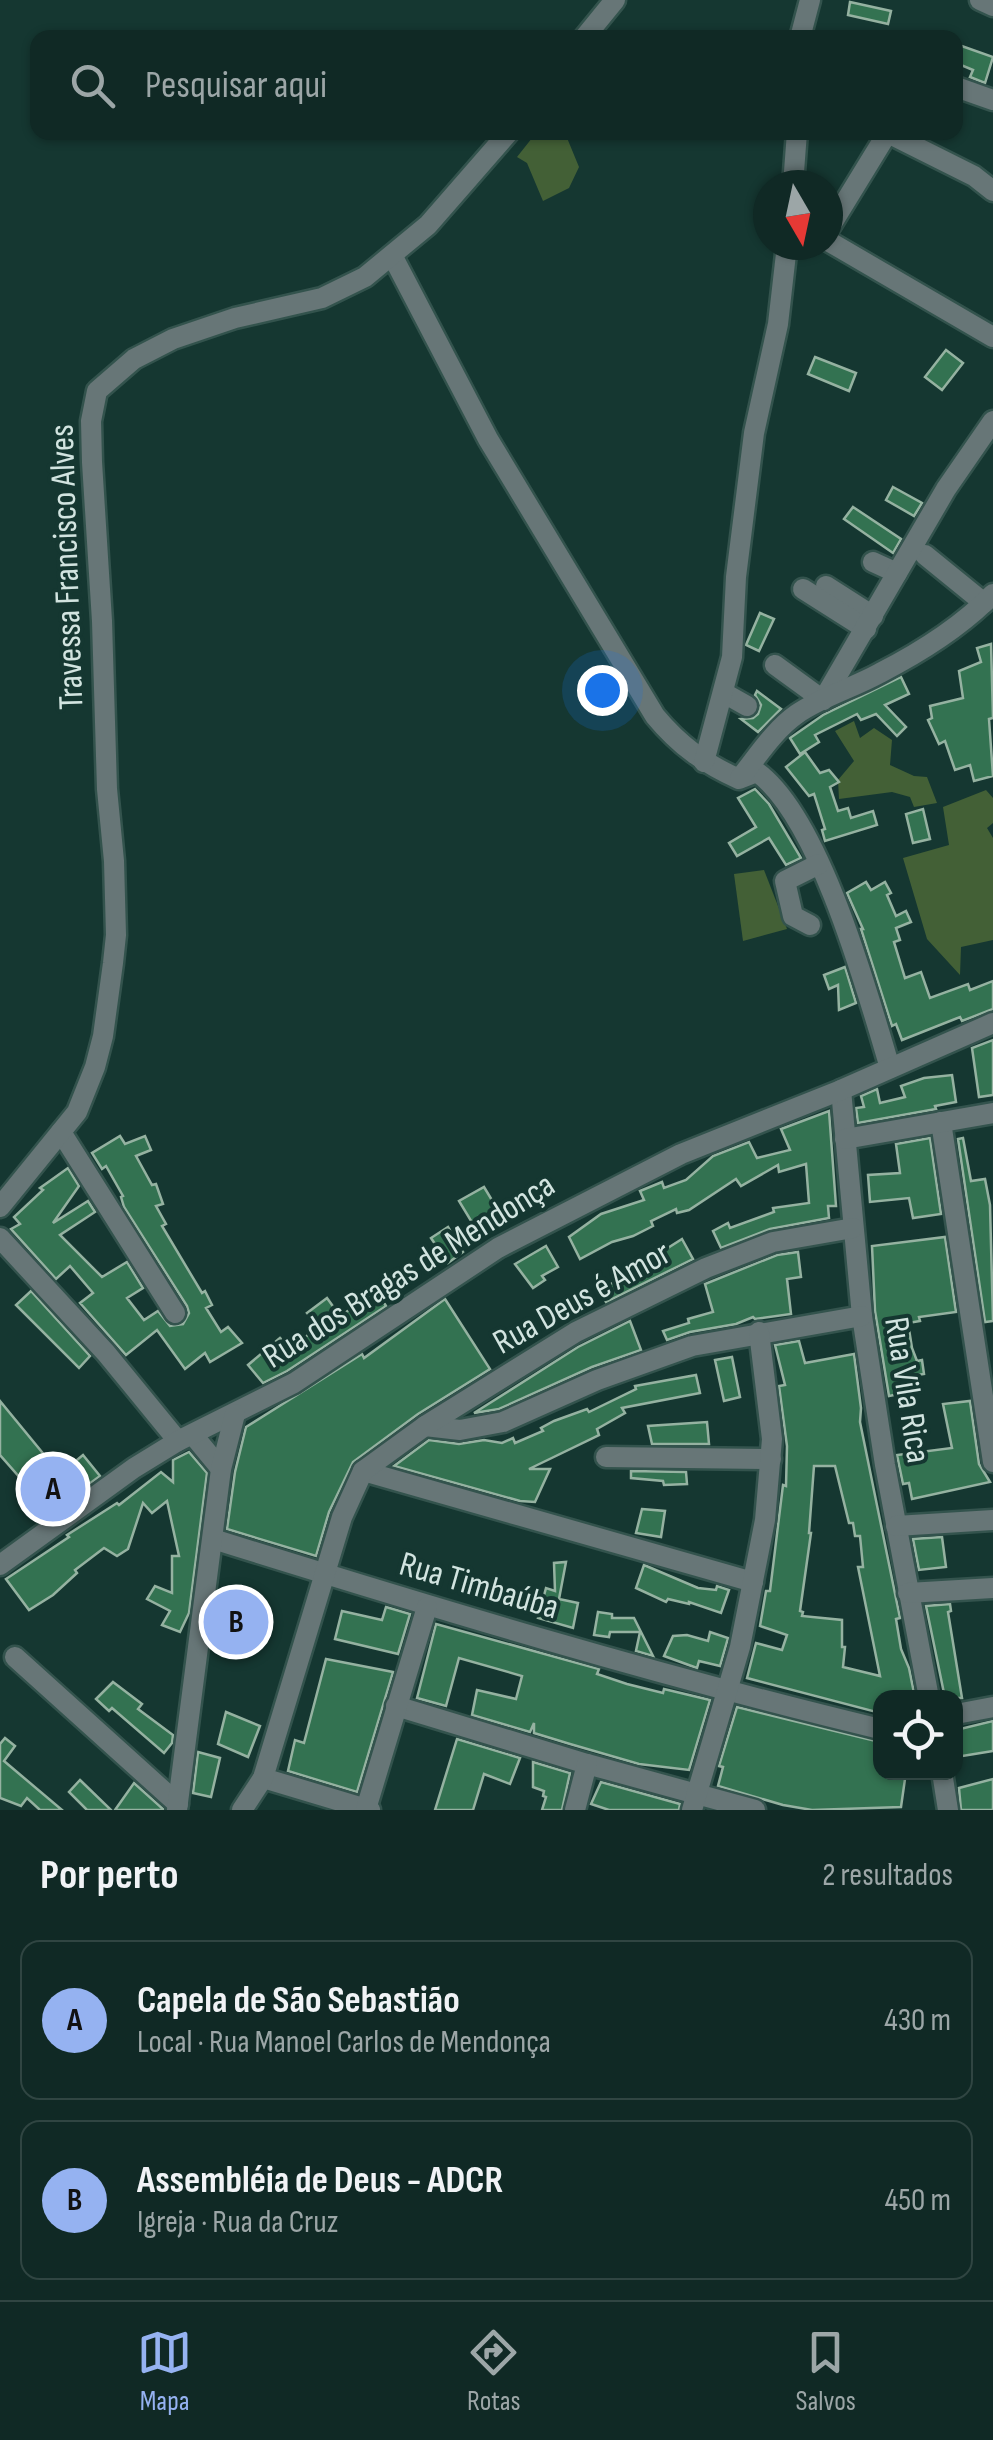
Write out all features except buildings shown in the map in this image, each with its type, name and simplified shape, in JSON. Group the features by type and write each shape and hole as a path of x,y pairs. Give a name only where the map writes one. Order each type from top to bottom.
{"street":[{"path":"591,30 615,0"},
{"path":"802,30 810,0"},
{"path":"980,0 993,6"},
{"path":"963,89 993,100"},
{"name":"Travessa Francisco Alves","path":"0,1208 77,1112 95,1067 105,1022 116,935 92,477 91,420 97,391 134,359 173,338 345,290 393,257 458,194 502,140"},
{"path":"793,170 795,140"},
{"path":"843,206 883,140"},
{"path":"904,140 974,176 993,191"},
{"path":"843,249 993,337"},
{"path":"393,257 488,438 646,700 673,738 704,762 739,779 757,772 768,780 808,838 860,974 890,1068"},
{"path":"704,762 732,656 736,577 754,433 778,324 785,260"},
{"path":"824,700 946,488 993,420"},
{"path":"739,779 792,718 925,647 959,626 989,599 924,555"},
{"path":"873,562 897,573"},
{"path":"826,586 870,623"},
{"path":"803,589 870,623"},
{"path":"776,665 824,700"},
{"path":"724,693 747,706"},
{"path":"810,925 793,916 780,876 819,864"},
{"name":"Rua dos Bragas de Mendonça","path":"0,1565 134,1468 352,1347 498,1248 592,1197 734,1131 841,1090 993,1023"},
{"name":"Rua Vila Rica","path":"841,1090 862,1316 927,1690"},
{"path":"845,1138 993,1113"},
{"path":"941,1122 986,1382 993,1462"},
{"path":"61,1132 174,1313"},
{"name":"Rua Deus é Amor","path":"363,1471 426,1426 576,1332 706,1268 773,1242 852,1228"},
{"path":"0,1238 186,1438 221,1469"},
{"path":"426,1426 460,1430 503,1422 637,1364 692,1346 862,1316"},
{"path":"694,1802 728,1690 765,1520 772,1439 759,1332"},
{"path":"177,1807 221,1469 235,1414"},
{"path":"606,1458 771,1458"},
{"path":"242,1810 263,1778 347,1502 363,1471 754,1582"},
{"path":"896,1526 993,1520"},
{"name":"Rua Timbaúba","path":"213,1539 427,1607 873,1727"},
{"path":"908,1593 993,1588"},
{"path":"263,1778 368,1809 427,1607"},
{"path":"16,1656 177,1807"},
{"path":"396,1706 587,1764 694,1802 756,1810"},
{"path":"963,1713 993,1707"},
{"path":"576,1810 587,1764"},
{"path":"943,1780 948,1810"}],"green space":[{"path":"530,140 568,140 579,167 569,188 543,201 527,163 517,157"},
{"path":"854,721 860,738 874,728 892,740 890,765 914,776 927,777 937,803 914,807 910,797 892,792 839,799 838,780 854,761 835,731"},
{"path":"986,790 993,798 993,823 987,828 993,838 993,940 961,947 960,975 927,939 903,858 949,845 943,807"},
{"path":"764,870 787,929 743,941 734,874"}],"place":[{"name":"Capela de São Sebastião","path":"53,1489"},
{"name":"Assembléia de Deus - ADCR","path":"236,1622"}]}
